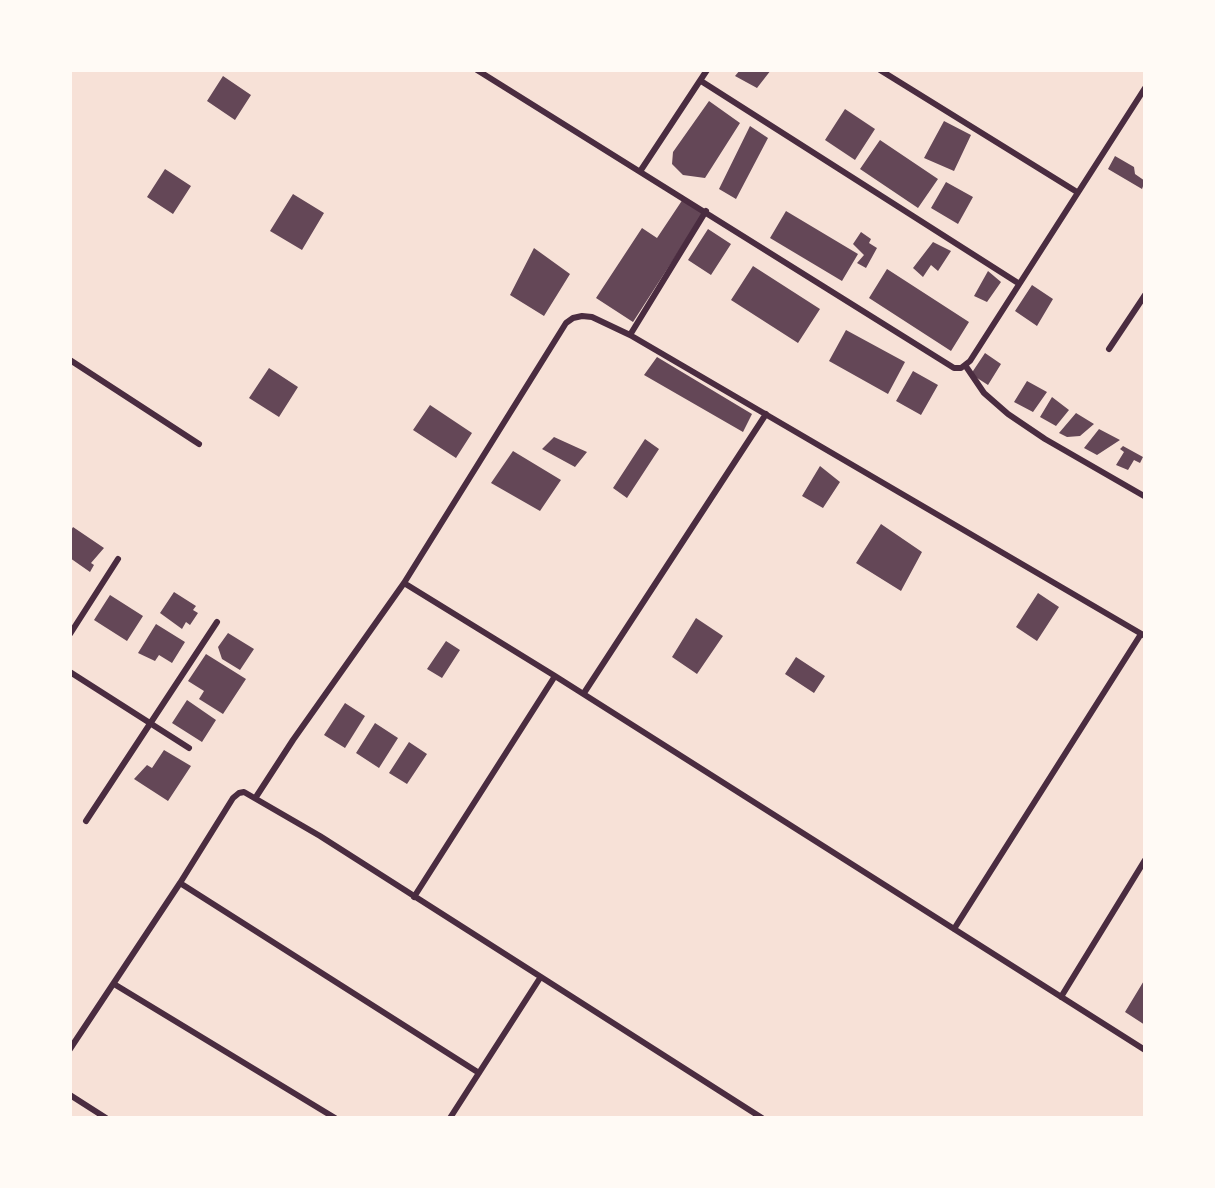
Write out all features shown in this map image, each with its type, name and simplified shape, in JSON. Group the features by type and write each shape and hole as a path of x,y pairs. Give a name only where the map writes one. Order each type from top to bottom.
{"street":[{"path":"477,70 954,368 970,361 1145,88"},
{"path":"640,170 708,70"},
{"path":"880,70 1077,192"},
{"path":"700,81 1018,283"},
{"path":"630,334 706,211"},
{"path":"1110,348 1145,295"},
{"path":"256,798 404,584 566,324 574,318 592,317 630,334 1143,635 954,929"},
{"path":"70,360 199,444"},
{"path":"965,365 984,393 1008,414 1144,496"},
{"path":"584,694 766,414"},
{"path":"70,634 118,559"},
{"path":"404,584 556,676 1145,1050"},
{"path":"86,821 216,622"},
{"path":"70,672 189,748"},
{"path":"414,897 556,676"},
{"path":"70,1049 236,794 244,792 762,1118"},
{"path":"1061,997 1145,860"},
{"path":"180,884 479,1073"},
{"path":"450,1118 540,978"},
{"path":"114,984 336,1118"},
{"path":"70,1094 106,1118"}],"building":[{"path":"740,70 771,70 757,88 735,76"},
{"path":"223,76 251,95 235,120 207,101"},
{"path":"709,101 740,123 705,178 683,175 672,164 673,152"},
{"path":"845,109 875,129 855,160 825,140"},
{"path":"944,121 971,135 954,171 924,158"},
{"path":"750,126 768,138 736,199 719,189"},
{"path":"880,140 938,179 918,208 860,169"},
{"path":"1115,156 1134,167 1135,174 1145,181 1142,189 1108,169"},
{"path":"165,169 191,186 173,214 147,197"},
{"path":"946,182 973,197 958,224 931,208"},
{"path":"293,194 324,213 302,250 270,231"},
{"path":"683,199 704,212 633,322 596,298 642,228 657,238"},
{"path":"786,211 858,254 842,281 770,238"},
{"path":"708,229 731,244 711,275 688,260"},
{"path":"861,232 877,248 866,268 857,263 864,255 853,244"},
{"path":"933,242 951,251 938,271 931,265 923,277 913,268"},
{"path":"534,248 570,274 544,316 510,295"},
{"path":"753,266 820,309 798,343 731,300"},
{"path":"887,269 969,322 951,351 869,298"},
{"path":"988,271 1001,282 987,302 974,296"},
{"path":"1032,285 1053,299 1037,326 1015,311"},
{"path":"846,330 905,362 888,394 829,361"},
{"path":"985,353 1001,364 988,385 971,374"},
{"path":"657,357 752,414 743,432 644,375"},
{"path":"269,368 298,387 279,417 249,398"},
{"path":"913,371 938,385 921,415 896,401"},
{"path":"1027,381 1047,392 1033,412 1014,402"},
{"path":"1052,397 1069,410 1056,426 1040,417"},
{"path":"430,405 472,433 456,458 413,430"},
{"path":"1076,413 1094,424 1080,436 1059,433"},
{"path":"1099,429 1120,440 1097,455 1084,448"},
{"path":"554,437 587,452 575,467 542,449"},
{"path":"645,439 659,449 627,498 613,488"},
{"path":"1123,446 1143,457 1140,463 1134,460 1128,470 1116,465 1124,452 1120,449"},
{"path":"513,451 561,480 540,511 491,483"},
{"path":"820,466 840,482 823,508 802,496"},
{"path":"881,524 922,552 901,591 856,563"},
{"path":"73,527 104,548 91,563 94,565 90,572 70,558"},
{"path":"174,592 196,606 193,610 198,613 182,629 160,613"},
{"path":"1038,593 1059,607 1037,641 1016,627"},
{"path":"110,595 143,616 127,641 94,620"},
{"path":"696,618 723,636 697,674 672,657"},
{"path":"156,624 185,642 172,663 159,655 155,661 138,653"},
{"path":"228,633 254,649 240,670 222,659 218,647"},
{"path":"446,641 460,650 442,678 427,669"},
{"path":"206,654 246,679 223,714 199,699 204,691 188,681"},
{"path":"796,657 825,676 814,693 785,674"},
{"path":"187,700 216,720 202,742 172,723"},
{"path":"345,703 365,716 345,748 324,735"},
{"path":"375,723 398,738 379,768 356,753"},
{"path":"409,742 427,754 407,784 389,773"},
{"path":"164,750 191,766 168,801 134,779 147,765 152,768"},
{"path":"1145,979 1145,1025 1125,1012"}]}
